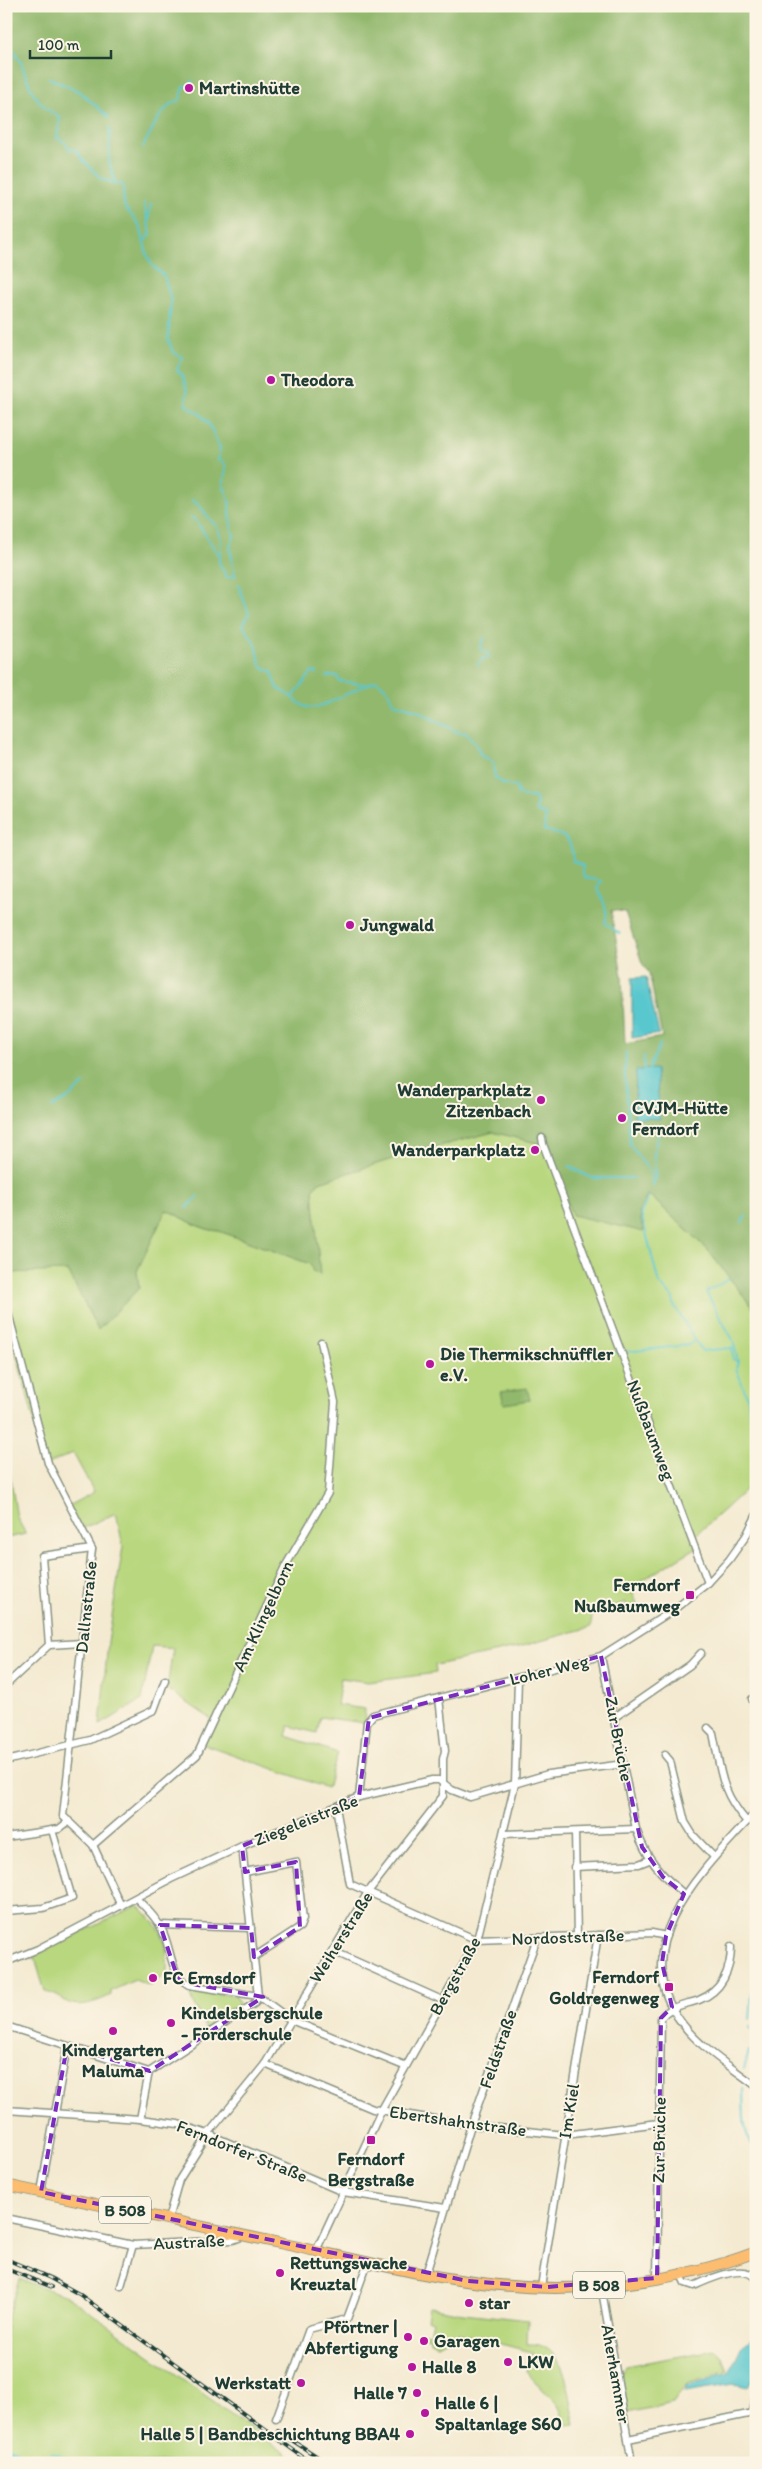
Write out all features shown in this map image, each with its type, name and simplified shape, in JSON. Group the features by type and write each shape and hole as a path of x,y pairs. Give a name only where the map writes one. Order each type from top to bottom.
{"main road":[{"name":"B 508","path":"6,2184 426,2274 500,2286 600,2285 657,2278 713,2266 756,2252"}],"street":[{"name":"Nußbaumweg","path":"542,1138 542,1144 708,1583"},
{"name":"Dallnstraße","path":"6,1305 48,1463 92,1549 64,1816 69,1821"},
{"name":"Am Klingelborn","path":"93,1845 197,1755 286,1565 328,1493 335,1402 321,1342"},
{"name":"Loher Weg","path":"359,1797 370,1718 373,1715 601,1656 672,1611 708,1583 729,1560 746,1536 756,1516"},
{"path":"49,1645 42,1556 92,1549"},
{"path":"6,1685 49,1645 82,1643"},
{"path":"614,1717 690,1665 701,1653"},
{"name":"Zur Brüche","path":"601,1656 636,1829 649,1860 663,1877 684,1894"},
{"name":"Bergstraße","path":"316,2251 381,2110 404,2066 477,1940 515,1784 518,1678"},
{"path":"6,1761 90,1740 154,1710 165,1680"},
{"name":"Weiherstraße","path":"168,2219 180,2180 208,2134 265,2064 368,1892 443,1796 444,1751 438,1698"},
{"path":"752,1700 756,1708"},
{"path":"708,1728 713,1733 725,1790 732,1804 756,1826"},
{"path":"665,1755 670,1761 685,1822 692,1835 714,1857"},
{"name":"Ziegeleistraße","path":"6,1962 38,1949 242,1846 359,1797 432,1780 470,1797 548,1774 624,1764"},
{"name":"Nordoststraße","path":"336,1807 350,1884 477,1940 652,1933 666,1936"},
{"path":"756,1812 714,1857 684,1894 666,1936 662,1962 663,1975 672,2007 680,2020 698,2041 756,2086"},
{"path":"6,1837 59,1829 69,1821 93,1845 121,1906"},
{"path":"504,1834 636,1829"},
{"path":"6,1911 43,1908 72,1898 52,1830"},
{"path":"575,1832 574,1867 577,1937"},
{"path":"140,2119 149,2072 254,2003 258,1996 242,1846"},
{"path":"574,1867 639,1864 649,1860"},
{"path":"245,1872 296,1862 303,1919 300,1927 254,1957"},
{"path":"136,1898 160,1925 170,1946 177,1976 182,1982 189,1985 258,1996 291,2020 404,2066"},
{"path":"160,1925 251,1928"},
{"name":"Im Kiel","path":"541,2287 598,1935"},
{"name":"Feldstraße","path":"426,2274 471,2125 536,1938"},
{"path":"672,2007 700,1999 711,1993 722,1982 731,1963 731,1946"},
{"path":"333,1951 442,2000"},
{"name":"Zur Brüche","path":"657,2278 661,2018 672,2007"},
{"path":"6,2026 149,2072"},
{"path":"41,2192 53,2113 66,2046"},
{"name":"Ebertshahnstraße","path":"265,2064 381,2110 471,2125 565,2135 659,2123"},
{"name":"Ferndorfer Straße","path":"6,2110 140,2119 178,2124 208,2134 343,2192 445,2208"},
{"name":"Austraße","path":"6,2218 133,2244 233,2240 244,2236"},
{"name":"Austraße","path":"121,2286 133,2244"},
{"path":"276,2419 309,2329 347,2319 368,2262"},
{"path":"680,2273 685,2283 694,2286 716,2275 730,2273 747,2273 756,2279"},
{"name":"Aherhammer","path":"600,2285 632,2463"},
{"path":"628,2439 753,2413 756,2393"}],"highlighted area":[{"path":"601,1656 642,1847 663,1877 684,1894 666,1936 662,1963 672,2007 661,2018 657,2278 547,2287 468,2281 41,2192 67,2046 150,2071 263,1997 182,1982 177,1976 160,1925 251,1928 254,1957 300,1927 296,1862 245,1872 242,1846 359,1797 369,1718"}],"green space":[{"path":"6,6 756,6 756,1312 707,1249 648,1194 639,1212 644,1232 572,1215 545,1145 493,1132 405,1155 319,1182 313,1190 320,1275 313,1272 310,1264 219,1231 205,1228 166,1210 137,1271 139,1288 98,1330 68,1271 6,1273","holes":["611,910 625,912 642,963 649,973 662,1037 625,1044 622,976"]},
{"path":"493,1132 545,1145 643,1231 639,1212 648,1194 707,1249 756,1312 756,1480 695,1536 699,1546 631,1587 637,1604 628,1607 625,1602 592,1615 591,1627 512,1649 435,1665 436,1673 368,1682 341,1678 337,1705 365,1709 364,1723 320,1717 317,1733 289,1726 286,1736 338,1753 327,1788 201,1743 211,1719 167,1689 173,1648 152,1646 142,1700 100,1725 108,1642 123,1546 116,1513 79,1530 68,1506 94,1492 73,1453 46,1465 6,1316 6,1273 68,1271 98,1330 139,1288 137,1271 166,1210 204,1228 219,1231 310,1264 319,1275 313,1189 319,1182 405,1155"},
{"path":"527,1388 530,1400 504,1404 501,1392"},
{"path":"6,1449 17,1518 26,1534 6,1538"},
{"path":"138,1905 153,1921 165,1942 167,1973 150,1986 135,1980 111,1991 111,1995 95,2002 78,2005 45,1992 34,1955"},
{"path":"188,1989 235,1996 242,2009 206,2031"},
{"path":"19,2279 69,2297 299,2463 40,2463 6,2445 6,2322"},
{"path":"429,2307 463,2313 528,2320 527,2344 540,2345 551,2352 563,2369 575,2424 567,2425 558,2405 526,2372 532,2352 458,2333 438,2344 430,2341 430,2337 423,2335 423,2332 430,2333 433,2321 427,2319"},
{"path":"715,2350 723,2357 728,2371 687,2384 673,2403 627,2413 620,2374 625,2366"}],"water":[{"path":"646,977 659,1034 632,1038 632,978"},
{"path":"656,1069 660,1119 634,1118 636,1070"},
{"path":"751,2339 756,2340 756,2375 748,2387 734,2384 685,2392 686,2386 729,2373 741,2347"}],"waterway":[{"path":"6,19 9,25 10,42 21,62 34,94 44,107 60,117 57,138 66,143 69,149 78,151 81,158 101,179 123,185 124,206 140,226 147,255 152,265 164,276 171,300 168,340 173,352 182,357 177,370 182,375 187,390 186,405 199,413 209,424 220,448 218,460 224,463 226,468 223,486 228,498 234,536 230,547 235,576 227,577 219,563 221,539 217,526 192,500"},
{"path":"49,78 80,92 109,117"},
{"path":"143,147 162,113 167,107 180,100 184,87 193,81"},
{"path":"110,128 109,161 115,182"},
{"path":"144,203 151,234 145,240"},
{"path":"148,224 151,204"},
{"path":"191,518 195,519 219,556"},
{"path":"238,584 249,614 243,625 256,645 261,666 272,672 278,689 299,703 307,707 314,707 331,702 369,683 377,681 387,689 393,703 416,710 457,732 466,733 476,744 481,756 492,762 495,777 503,784 516,787 518,794 523,797 533,797 537,801 536,812 546,815 544,830 566,838 571,846 573,861 583,866 582,873 586,878 601,881 597,888 606,910 605,923 620,934"},
{"path":"478,665 482,659 489,658 488,654 480,649 484,638"},
{"path":"292,698 312,672 317,673"},
{"path":"327,676 337,676 339,681 363,684"},
{"path":"649,1069 660,1044"},
{"path":"626,1052 625,1075 630,1145 650,1172 653,1185"},
{"path":"644,1056 644,1069"},
{"path":"52,1107 67,1099 84,1084"},
{"path":"653,1185 655,1180 654,1151 658,1135 655,1125"},
{"path":"569,1166 591,1178 634,1178"},
{"path":"187,1208 198,1196"},
{"path":"649,1196 641,1213 659,1284 672,1296 675,1307 702,1351 732,1348 733,1359 738,1362 736,1368 748,1399 750,1415 756,1424"},
{"path":"742,1222 746,1216"},
{"path":"729,1279 706,1292 733,1340 738,1362"},
{"path":"625,1352 689,1345 695,1340"},
{"path":"567,1361 618,1352"},
{"path":"750,2019 753,1983 756,1978"},
{"path":"744,2069 749,2051"},
{"path":"743,2088 746,2129 751,2144 756,2150"},
{"path":"6,2449 31,2463"},
{"path":"51,2453 83,2463"}],"railway":[{"path":"6,2259 50,2278 79,2294 311,2463"},
{"path":"6,2269 52,2287"},
{"path":"278,2431 327,2463"}],"place":[{"name":"Martinshütte","path":"189,88"},
{"name":"Theodora","path":"271,380"},
{"name":"Jungwald","path":"350,925"},
{"name":"Wanderparkplatz Zitzenbach","path":"541,1100"},
{"name":"CVJM-Hütte Ferndorf","path":"622,1118"},
{"name":"Wanderparkplatz","path":"535,1150"},
{"name":"Die Thermikschnüffler e.V.","path":"430,1364"},
{"name":"Ferndorf Nußbaumweg","path":"690,1595"},
{"name":"FC Ernsdorf","path":"153,1978"},
{"name":"Ferndorf Goldregenweg","path":"669,1987"},
{"name":"Kindelsbergschule - Förderschule","path":"171,2023"},
{"name":"Kindergarten Maluma","path":"113,2031"},
{"name":"Ferndorf Bergstraße","path":"371,2140"},
{"name":"Rettungswache Kreuztal","path":"280,2273"},
{"name":"star","path":"469,2303"},
{"name":"Pförtner | Abfertigung","path":"408,2337"},
{"name":"Garagen","path":"424,2341"},
{"name":"LKW","path":"508,2362"},
{"name":"Halle 8","path":"412,2367"},
{"name":"Werkstatt","path":"301,2383"},
{"name":"Halle 7","path":"417,2393"},
{"name":"Halle 6 | Spaltanlage S60","path":"425,2413"},
{"name":"Halle 5 | Bandbeschichtung BBA4","path":"410,2434"}]}
